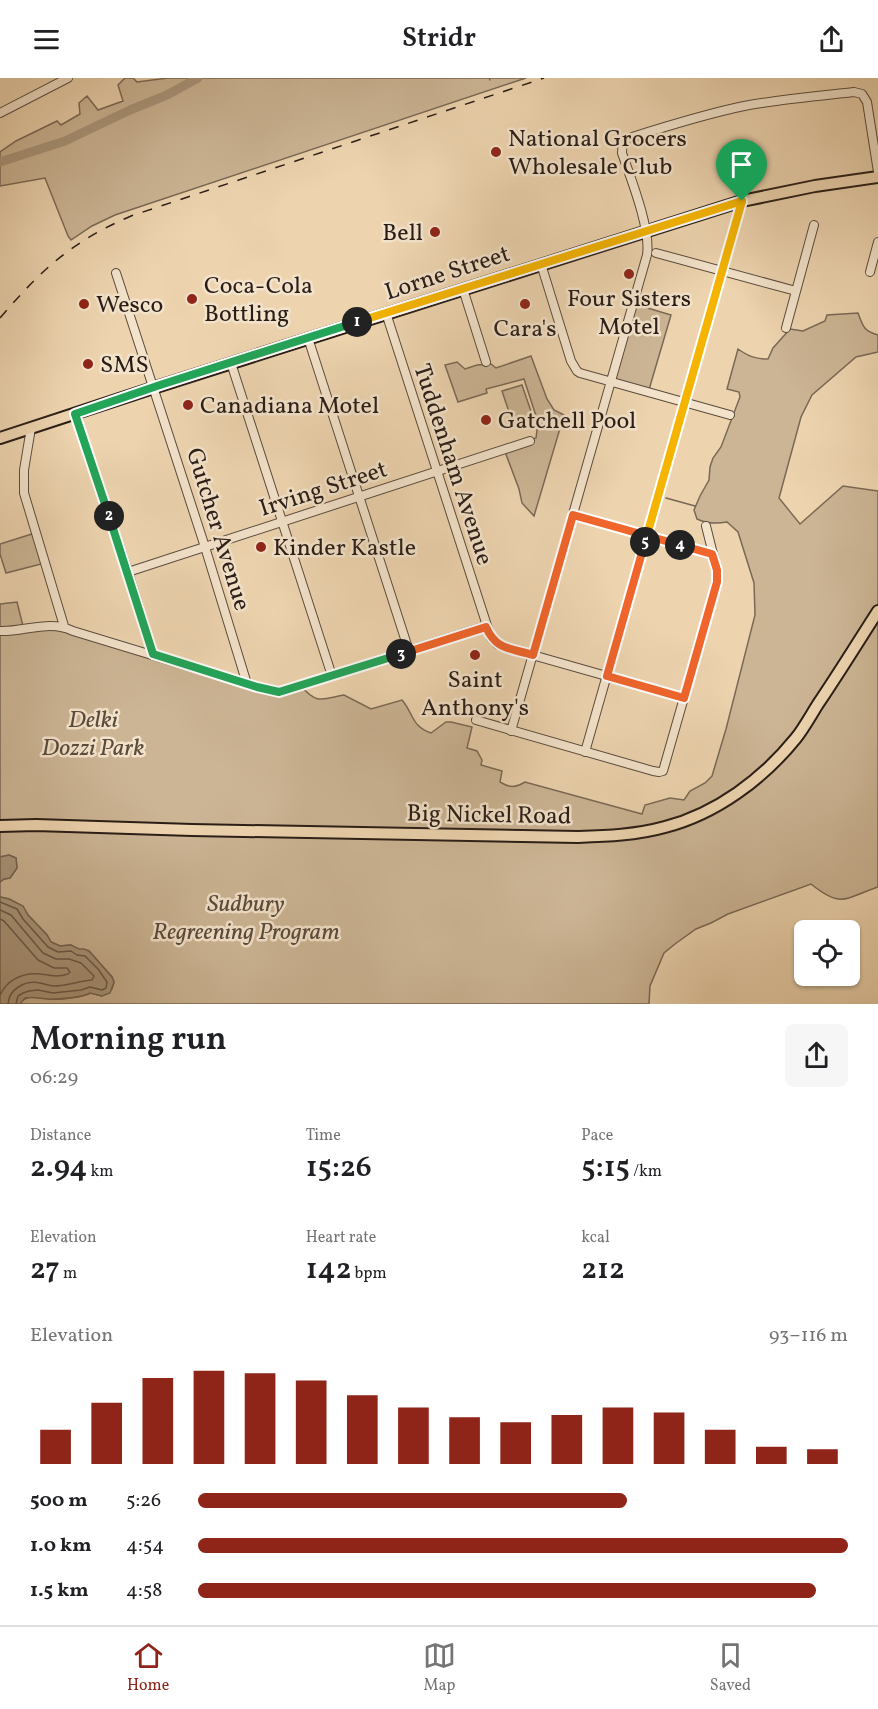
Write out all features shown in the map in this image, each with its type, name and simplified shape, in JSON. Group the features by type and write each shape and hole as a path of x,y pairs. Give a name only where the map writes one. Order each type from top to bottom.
{"main road":[{"name":"Lorne Street","path":"0,438 742,201 823,184 878,177"},
{"name":"Big Nickel Road","path":"0,826 46,825 578,837 620,835 664,827 689,819 721,803 749,784 782,754 804,726 878,611"}],"street":[{"path":"0,112 68,78"},
{"path":"512,731 647,255 648,243 642,214 622,153 623,144 629,138 701,116 782,100 859,92 867,102 878,172"},
{"path":"585,752 742,201"},
{"path":"786,328 814,225"},
{"path":"870,272 878,242"},
{"path":"656,253 796,291"},
{"path":"541,264 574,368 580,374 730,415"},
{"name":"Gutcher Avenue","path":"116,273 247,684"},
{"path":"463,289 486,362"},
{"name":"Tuddenham Avenue","path":"386,313 486,627"},
{"path":"308,338 409,651"},
{"path":"231,363 332,676"},
{"path":"75,414 153,654"},
{"path":"31,428 24,470 24,493 64,626"},
{"name":"Irving Street","path":"128,572 530,441"},
{"path":"573,515 712,554"},
{"path":"476,720 653,771 663,771 717,582 717,570 706,526"},
{"path":"0,631 52,625 64,626 73,631 279,692 486,627 497,644 684,698"}],"green space":[{"path":"125,78 133,78 137,82 168,78 526,78 115,215 71,240 45,178 0,186 0,152 16,141 57,121 61,125 80,114 79,103 87,96 98,110 123,101 118,85"},
{"path":"634,304 671,315 648,393 612,383"},
{"path":"858,313 865,328 878,335 878,352 856,357 812,395 801,417 779,498 800,524 843,486 878,491 878,887 844,899 837,899 821,892 811,884 728,914 696,929 664,953 650,986 649,1004 16,1004 31,997 62,999 91,993 102,996 112,989 114,982 89,951 79,950 71,945 60,946 51,942 22,906 0,897 0,882 10,878 17,868 16,858 9,855 0,857 0,604 17,602 24,630 52,625 274,692 301,686 316,698 325,699 344,695 371,709 402,700 416,723 431,733 446,722 472,727 467,748 477,751 482,760 481,765 502,771 500,782 507,785 515,786 525,782 642,814 645,805 670,798 684,800 690,791 705,783 712,776 755,615 754,583 738,532 727,522 712,523 697,519 694,510 709,480 713,458 721,447 740,397 739,392 727,389 738,349 752,357 768,359 773,348 790,329 803,331 825,321 827,315"},
{"path":"531,356 547,399 554,410 564,415 534,516 522,503 504,449 536,438 538,422 524,379 486,389 487,393 458,402 445,365 457,362 465,369 491,364 496,368"},
{"path":"522,385 534,420 514,427 502,391"},
{"path":"35,533 45,563 6,573 0,554 0,544"}],"water":[{"path":"9,855 16,858 17,868 10,878 0,882 0,857"},
{"path":"0,897 23,906 51,942 60,946 71,945 89,951 112,977 114,982 110,993 102,996 90,993 57,999 25,998 20,1004 0,1004"}],"waterway":[{"path":"0,162 65,141 167,95 198,78"},
{"path":"666,498 695,506"}],"railway":[{"path":"0,318 59,258 91,236 131,216 544,78"}],"place":[{"name":"National Grocers Wholesale Club","path":"496,152"},
{"name":"Bell","path":"435,232"},
{"name":"Four Sisters Motel","path":"629,274"},
{"name":"Coca-Cola Bottling","path":"192,299"},
{"name":"Wesco","path":"84,304"},
{"name":"Cara's","path":"525,304"},
{"name":"SMS","path":"88,364"},
{"name":"Canadiana Motel","path":"188,405"},
{"name":"Gatchell Pool","path":"486,420"},
{"name":"Kinder Kastle","path":"261,547"},
{"name":"Saint Anthony's","path":"475,655"}],"route":[{"path":"742,201 75,414 153,654 274,692 486,627 497,644 533,655 573,515 647,536 653,538 712,554 717,570 717,582 684,698 607,676 647,536 682,409 731,243 742,201"}],"park label":[{"name":"Delki Dozzi Park","path":"93,733"},
{"name":"Sudbury Regreening Program","path":"246,917"}]}
